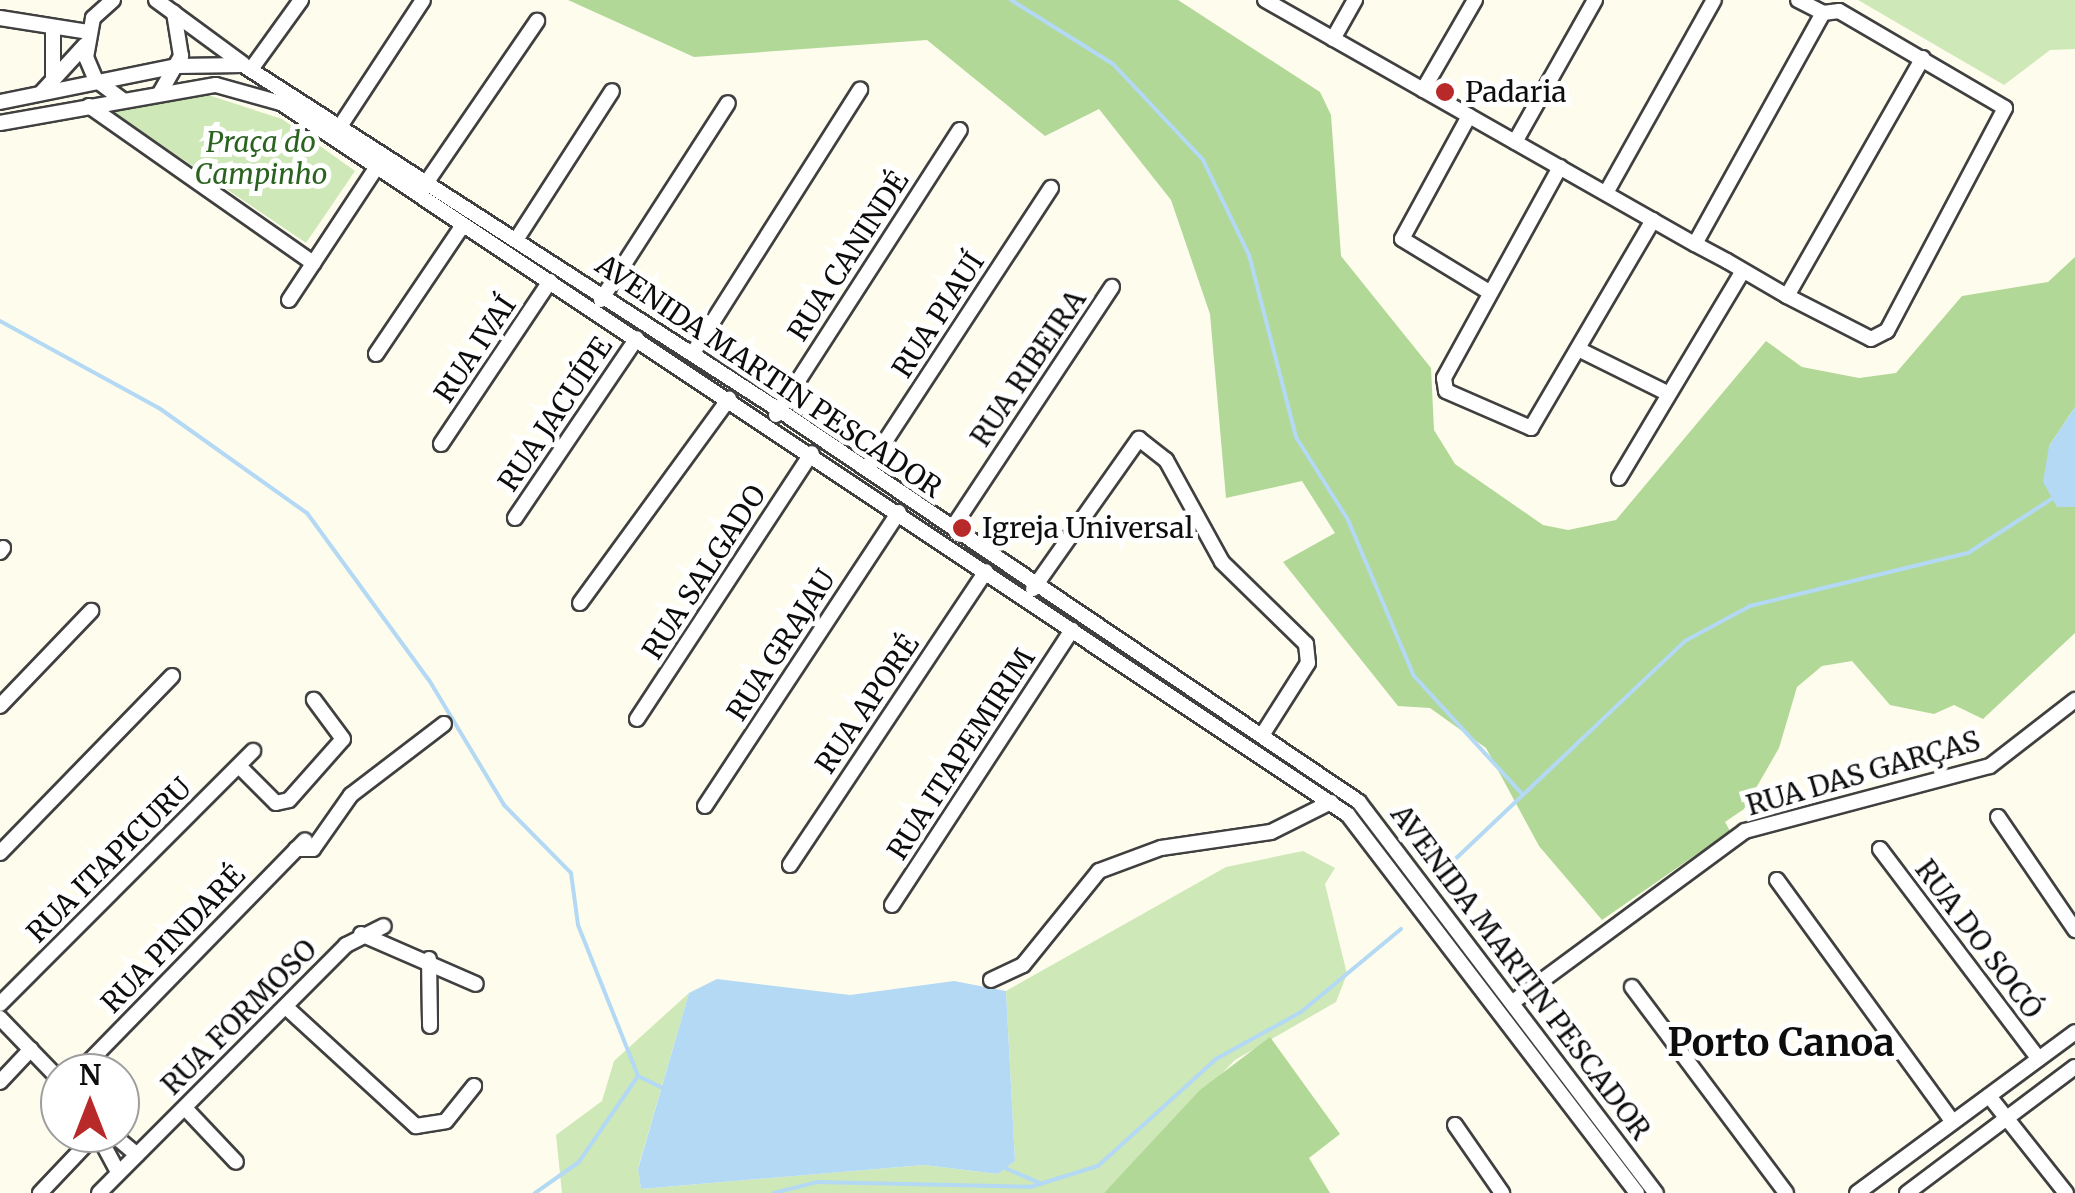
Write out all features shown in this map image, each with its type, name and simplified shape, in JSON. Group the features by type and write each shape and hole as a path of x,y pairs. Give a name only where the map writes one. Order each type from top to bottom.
{"street":[{"path":"95,0 89,31 96,80 124,100"},
{"path":"40,94 54,82 113,0"},
{"name":"AVENIDA MARTIN PESCADOR","path":"156,0 173,7 248,67 692,353 1264,732 1367,811 1516,999 1656,1193"},
{"path":"0,102 177,66 248,67 301,0"},
{"path":"341,126 423,0"},
{"path":"1265,0 1866,337 1887,331 2004,119 1990,93 1831,12 1798,0"},
{"path":"1333,38 1355,0"},
{"path":"1423,90 1475,0"},
{"path":"1515,142 1596,0"},
{"path":"1606,193 1714,0"},
{"path":"160,93 177,66 173,7"},
{"path":"1696,244 1831,12"},
{"path":"0,18 89,31"},
{"path":"417,195 537,21"},
{"path":"53,28 54,82"},
{"path":"1787,296 1922,58"},
{"name":"AVENIDA MARTIN PESCADOR","path":"0,123 216,85 264,95 595,310 1331,802 1502,1006 1637,1193"},
{"path":"692,353 860,90"},
{"path":"516,240 612,91"},
{"path":"595,310 728,103"},
{"path":"89,106 314,263"},
{"path":"1470,116 1405,226 1408,249 1489,292"},
{"name":"RUA CANINDÉ","path":"779,410 960,130"},
{"path":"1560,167 1489,292 1444,387 1517,428 1534,425 1653,220"},
{"path":"289,300 376,168"},
{"name":"RUA PIAUÍ","path":"867,469 1051,188"},
{"path":"376,354 463,225"},
{"path":"1619,478 1743,271"},
{"name":"RUA IVAÍ","path":"440,444 550,281"},
{"name":"RUA RIBEIRA","path":"953,527 1112,288"},
{"name":"RUA JACUÍPE","path":"515,518 637,338"},
{"path":"1578,348 1668,394"},
{"path":"580,603 733,402 769,417 779,410"},
{"path":"773,428 784,421 816,435"},
{"path":"1027,598 1138,439 1166,460 1222,562 1306,644 1308,663 1264,732"},
{"name":"RUA SALGADO","path":"637,719 812,453"},
{"name":"RUA GRAJAU","path":"705,806 898,512"},
{"name":"RUA APORÉ","path":"790,865 986,572"},
{"path":"0,706 91,611"},
{"name":"RUA ITAPEMIRIM","path":"892,905 1072,630"},
{"path":"0,853 172,676"},
{"path":"239,766 276,803 290,800 343,740 314,700"},
{"name":"RUA DAS GARÇAS","path":"1516,999 1745,831 1990,766 2075,700"},
{"name":"RUA PINDARÉ","path":"97,1053 301,844 313,849 351,795 444,724"},
{"name":"RUA ITAPICURU","path":"0,1004 253,752"},
{"path":"991,980 1023,965 1099,871 1161,848 1271,832 1331,802"},
{"path":"1998,817 2075,930"},
{"name":"RUA DO SOCÓ","path":"1880,849 2038,1059"},
{"path":"1777,880 1952,1122"},
{"name":"RUA FORMOSO","path":"99,1193 360,934 384,926"},
{"path":"360,934 429,959 476,984"},
{"path":"429,959 430,1026"},
{"path":"1632,986 1786,1193"},
{"path":"287,1008 400,1115 438,1126 474,1086"},
{"path":"0,1018 40,1059"},
{"path":"1857,1193 2075,1032"},
{"path":"0,1082 31,1049"},
{"path":"1907,1193 2075,1066"},
{"path":"1989,1096 2066,1193"},
{"path":"185,1108 236,1162"},
{"path":"1455,1125 1502,1193"},
{"path":"40,1193 78,1153"},
{"path":"108,1153 118,1172"}],"green space":[{"path":"568,0 1178,0 1320,92 1331,115 1341,256 1431,368 1434,430 1455,464 1543,525 1568,530 1616,520 1766,341 1802,367 1859,378 1896,373 1962,296 2048,282 2075,257 2075,407 2049,446 2057,507 2075,507 2075,633 1983,719 1954,705 1934,714 1890,705 1852,661 1822,666 1797,687 1779,748 1744,809 1725,822 1730,831 1602,920 1539,846 1486,748 1430,708 1398,706 1283,562 1335,533 1302,481 1226,498 1210,314 1171,200 1099,109 1045,136 927,40 694,57"},
{"path":"1858,0 2075,0 2075,49 2050,50 2004,85"},
{"name":"Praça do Campinho","path":"205,94 282,119 355,171 306,243 110,110"},
{"path":"1303,851 1335,868 1325,884 1347,974 1336,1002 1235,1060 1104,1193 562,1193 556,1135 602,1101 614,1061 689,993 638,1168 641,1189 924,1165 998,1174 1015,1161 1006,991 1226,867"},
{"path":"1270,1037 1340,1134 1309,1158 1330,1193 1104,1193 1200,1090"}],"water":[{"path":"2075,407 2075,507 2057,507 2043,482 2049,446"},
{"path":"717,979 850,995 954,981 1006,991 1015,1161 998,1174 924,1165 641,1189 638,1169 689,993"}],"waterway":[{"path":"1011,0 1113,64 1203,160 1249,255 1296,437 1348,520 1414,676 1522,794"},
{"path":"0,321 159,408 307,513 429,680 504,805 571,873 578,925 638,1076 579,1162 535,1193"},
{"path":"1448,866 1685,641 1750,606 1968,553 2056,496"},
{"path":"774,1193 817,1182 1030,1187 1098,1166 1216,1059 1301,1012 1401,929"},
{"path":"638,1076 665,1089"},
{"path":"1005,1168 1042,1184"}],"place":[{"name":"Padaria","path":"1445,92"},
{"name":"Igreja Universal","path":"962,528"}],"district":[{"name":"Porto Canoa","path":"1781,1043"}]}
